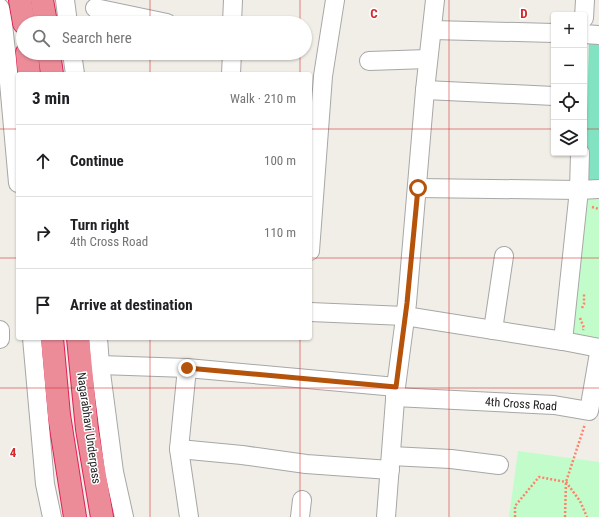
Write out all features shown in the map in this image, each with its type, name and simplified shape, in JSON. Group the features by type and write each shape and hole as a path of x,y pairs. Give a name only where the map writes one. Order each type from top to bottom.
{"highway":[{"path":"20,0 23,16"},
{"path":"42,0 45,16"},
{"path":"28,60 29,72"},
{"path":"50,60 52,72"},
{"path":"52,340 59,414 75,517"},
{"name":"Nagarabhavi Underpass","path":"78,340 87,429 102,517"}],"street":[{"path":"65,0 67,16"},
{"path":"232,16 233,0"},
{"path":"312,224 323,76 335,0"},
{"path":"386,517 396,392 418,188 425,90 435,0"},
{"path":"584,12 585,0"},
{"path":"0,8 3,25 4,61 16,166"},
{"path":"95,8 133,16"},
{"path":"432,30 551,33"},
{"path":"587,34 599,35"},
{"path":"369,61 428,59"},
{"path":"73,60 74,72"},
{"path":"231,72 232,60"},
{"path":"425,90 551,96"},
{"path":"564,341 579,190 580,156"},
{"path":"418,188 599,189"},
{"path":"493,330 504,256"},
{"path":"312,312 405,316 564,341 599,348"},
{"path":"0,330 0,339"},
{"path":"32,340 45,484 52,517"},
{"path":"98,340 100,366 114,472 124,517"},
{"path":"589,411 599,354"},
{"name":"4th Cross Road","path":"100,366 187,368 396,392 554,405 589,411"},
{"path":"187,368 179,448 189,517"},
{"path":"179,448 306,464 390,463 451,459 499,465"}],"path":[{"path":"566,517 566,482 589,411"},
{"path":"515,517 515,506 539,477 566,482 580,501 587,517"}],"green space":[{"path":"589,41 599,41 599,183 585,183 586,156 587,156"},
{"path":"582,197 599,197 599,338 568,334"},
{"path":"518,451 599,462 599,517 509,517"}],"route":[{"path":"187,368 396,387 407,303 418,188"}]}
